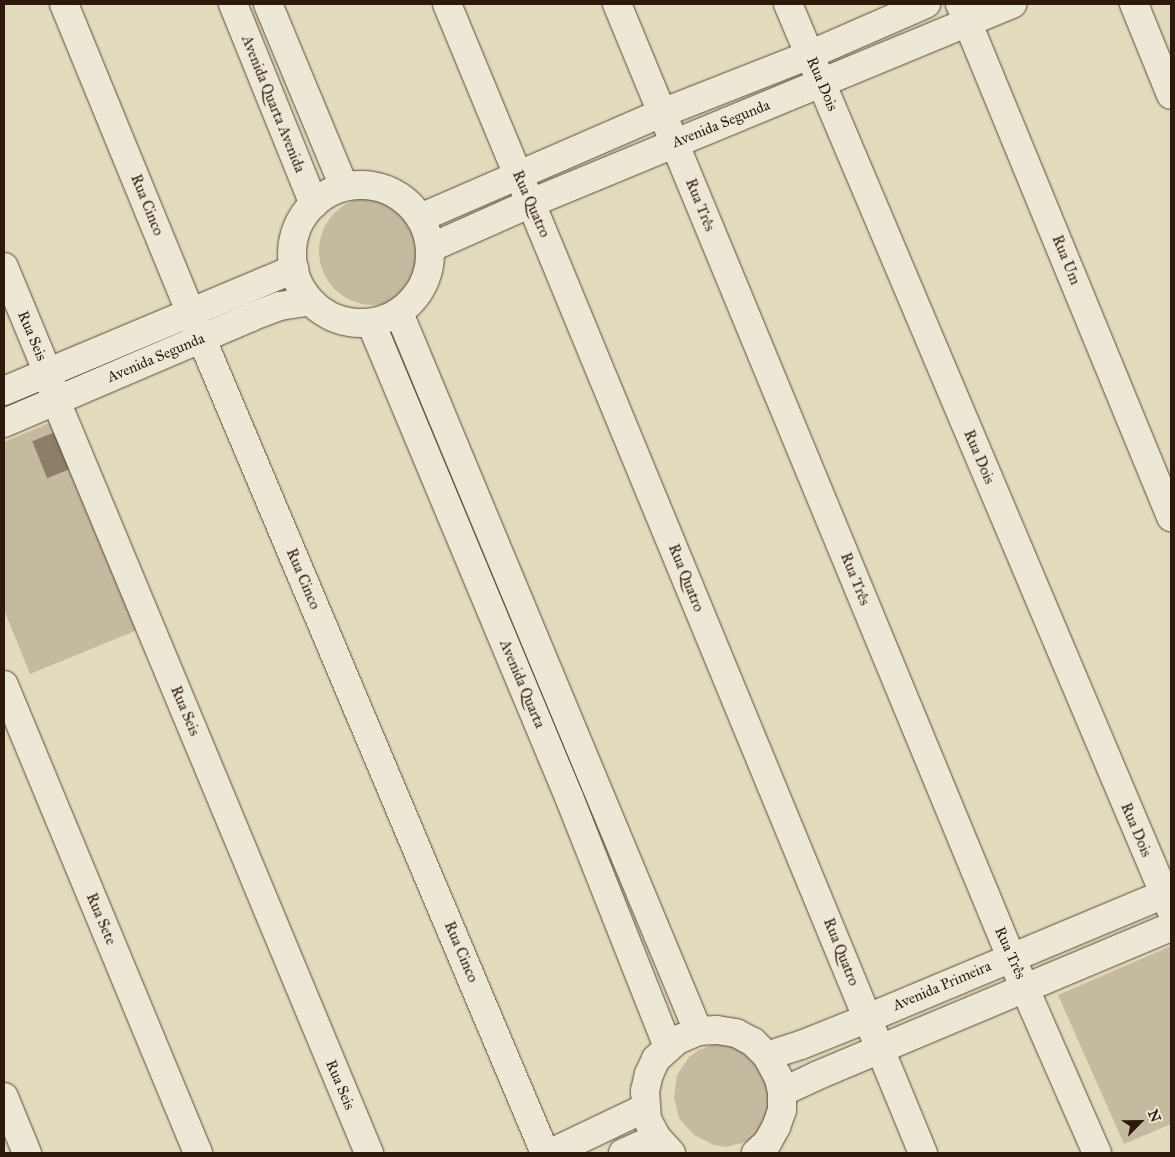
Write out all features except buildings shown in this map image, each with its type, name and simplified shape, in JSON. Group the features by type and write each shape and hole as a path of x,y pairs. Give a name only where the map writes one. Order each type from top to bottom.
{"street":[{"name":"Rua Cinco","path":"64,4 190,311 545,1153"},
{"name":"Avenida Quarta Avenida","path":"233,4 314,204"},
{"path":"268,4 344,187"},
{"name":"Rua Quatro","path":"447,4 518,175 532,203 924,1153"},
{"name":"Rua Três","path":"617,4 1011,957 1097,1153"},
{"name":"Rua Dois","path":"788,4 1169,898"},
{"path":"420,218 662,113 809,55 926,4"},
{"name":"Avenida Segunda","path":"430,248 532,203 821,83 964,13 1012,4"},
{"path":"1134,4 1171,95"},
{"name":"Rua Um","path":"964,13 1171,517"},
{"path":"366,185 387,190 406,201 420,218 428,237 430,263 427,278 410,304 399,313 371,323 354,323 338,320 323,312 310,301 303,291 294,269 293,248 298,227 314,204 328,193 344,187 366,185"},
{"name":"Rua Seis","path":"4,268 48,373 56,401 369,1153"},
{"name":"Avenida Segunda","path":"4,391 190,311 294,269"},
{"name":"Avenida Segunda","path":"4,423 280,306 310,301"},
{"name":"Avenida Quarta","path":"399,313 698,1031"},
{"name":"Avenida Quarta","path":"371,323 569,797 668,1046"},
{"name":"Rua Sete","path":"4,685 198,1153"},
{"name":"Avenida Primeira","path":"767,1056 802,1045 1011,957 1169,898"},
{"path":"782,1092 1171,927"},
{"path":"623,1153 664,1146 647,1119 645,1108 649,1074 656,1059 668,1046 677,1040 698,1031 717,1030 736,1033 753,1042 767,1056 774,1067 782,1092 782,1110 776,1127 767,1143 756,1153"},
{"path":"4,1097 27,1153"},
{"path":"552,1153 645,1108"}],"shaded area":[{"path":"373,197 394,201 411,213 423,230 427,251 423,272 411,289 394,301 373,305 352,301 335,289 323,272 319,251 323,230 335,213 352,201"},
{"path":"66,416 152,624 30,674 4,610 4,442"},
{"path":"1171,946 1171,1124 1124,1144 1058,995"},
{"path":"721,1042 733,1042 771,1068 768,1126 749,1141 726,1147 714,1145 694,1135 679,1118 674,1097 677,1075 689,1057 699,1050"}]}
